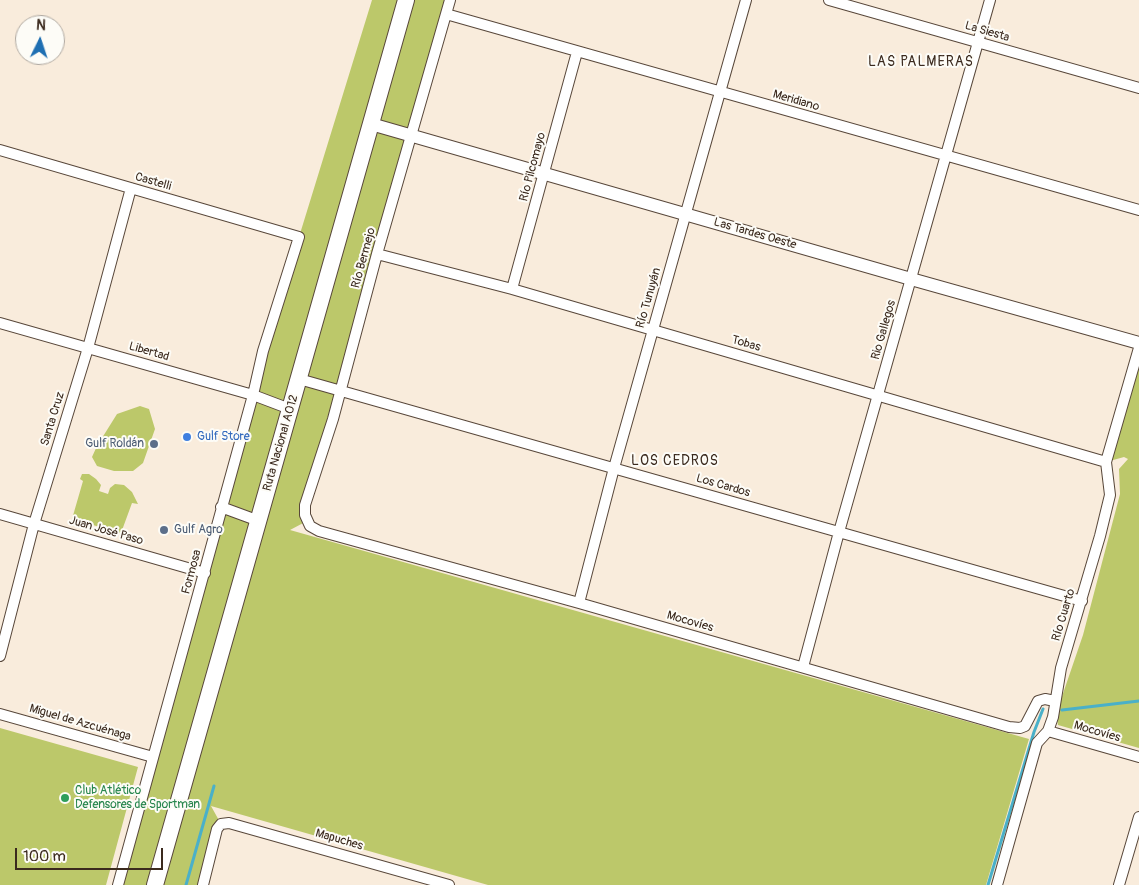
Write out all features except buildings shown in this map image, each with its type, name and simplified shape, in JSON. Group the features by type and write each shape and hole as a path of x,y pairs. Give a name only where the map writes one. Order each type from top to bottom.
{"highway":[{"name":"Ruta Nacional A012","path":"154,885 406,0"}],"street":[{"name":"Río Bermejo","path":"307,521 305,504 333,419 450,0"},
{"name":"Río Tunuyán","path":"579,603 614,468 746,0"},
{"name":"La Siesta","path":"829,0 1139,88"},
{"name":"Rio Gallegos","path":"803,667 839,532 990,0"},
{"name":"Meridiano","path":"446,14 1139,210"},
{"name":"Río Pilcomayo","path":"512,289 577,52"},
{"name":"Las Tardes Oeste","path":"371,124 1139,343"},
{"name":"Castelli","path":"0,150 299,237"},
{"name":"Santa Cruz","path":"0,656 34,524 88,348 131,188"},
{"name":"Formosa","path":"118,885 205,573 263,351 299,237"},
{"name":"Tobas","path":"378,254 512,289 1106,462"},
{"name":"Libertad","path":"0,323 253,395 290,409"},
{"name":"Río Cuarto","path":"997,885 1037,743 1048,731 1053,717 1062,668 1110,495 1106,462 1139,348"},
{"name":"Los Cardos","path":"299,379 1082,601"},
{"path":"221,507 259,521"},
{"name":"Juan José Paso","path":"0,514 205,573"},
{"name":"Mocovíes","path":"307,521 310,526 319,531 579,603 1009,727 1020,728 1026,726 1038,701 1044,699 1055,701"},
{"name":"Miguel de Azcuénaga","path":"0,714 153,757"},
{"name":"Mocovíes","path":"1048,731 1139,757"},
{"path":"1119,885 1139,817"},
{"name":"Mapuches","path":"203,885 217,829 221,824 229,823 450,885"}],"green space":[{"path":"372,0 450,0 305,505 307,521 290,530 1029,739 986,885 488,885 211,806 221,824 203,885 118,885 299,237"},
{"path":"1139,348 1139,748 1058,725 1056,714 1083,635 1120,494 1119,469 1128,459 1124,457 1106,462"},
{"path":"140,406 149,409 155,429 143,463 133,471 114,471 97,466 92,457 117,414"},
{"path":"82,474 89,474 96,479 101,485 99,491 108,494 110,488 115,484 124,485 132,492 138,504 132,503 121,533 72,519 83,481 80,479"},
{"name":"Club Atlético Defensores de Sportman","path":"0,728 138,767 106,885 0,885"}],"waterway":[{"path":"1062,710 1139,701"},
{"path":"988,885 1034,732 1043,709"},
{"path":"186,885 214,786"}],"place":[{"name":"Gulf Store","path":"187,437"},
{"name":"Gulf Roldán","path":"154,444"},
{"name":"Gulf Agro","path":"164,530"},
{"name":"Club Atlético Defensores de Sportman","path":"65,798"}],"district":[{"name":"LAS PALMERAS","path":"921,62"},
{"name":"LOS CEDROS","path":"675,461"}]}
